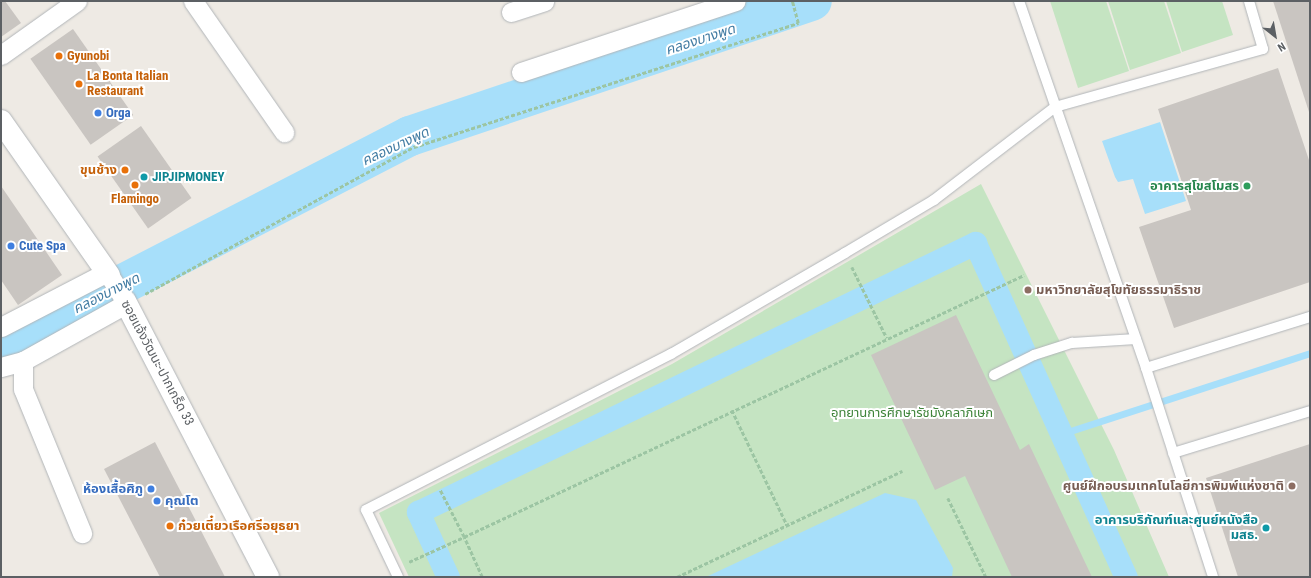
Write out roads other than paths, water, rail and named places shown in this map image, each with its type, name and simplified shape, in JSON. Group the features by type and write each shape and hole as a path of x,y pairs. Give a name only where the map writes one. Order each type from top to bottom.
{"street":[{"path":"1,55 77,1"},
{"path":"193,1 284,132"},
{"path":"511,12 544,1"},
{"path":"521,72 736,1"},
{"name":"ซอยแจ้งวัฒนะ-ปากเกร็ด 33","path":"1,121 126,302 268,577"},
{"path":"1,327 108,274"},
{"path":"1,367 23,362 126,302"},
{"path":"23,362 23,389 82,533"}],"lane":[{"path":"1019,1 1146,368 1213,577"},
{"path":"398,577 366,510 671,354 845,254 934,200 1055,106 1263,49 1249,1"},
{"path":"1146,368 1310,317"},
{"path":"994,375 1034,355 1072,343 1136,339"},
{"path":"1173,453 1310,411"}],"water":[{"path":"1160,122 1186,201 1145,214 1133,179 1118,182 1102,141"},
{"path":"885,493 916,500 953,568 952,577 706,577"}],"waterway":[{"name":"คลองบางพูด","path":"1,347 410,136 812,1"},
{"path":"448,577 418,512 975,243 1126,577"},
{"path":"1061,434 1310,353"}],"place":[{"name":"Gyunobi","path":"59,56"},
{"name":"La Bonta Italian Restaurant","path":"79,84"},
{"name":"Orga","path":"98,113"},
{"name":"ขุนช้าง","path":"125,170"},
{"name":"JIPJIPMONEY","path":"144,177"},
{"name":"Flamingo","path":"135,185"},
{"name":"อาคารสุโขสโมสร","path":"1247,186"},
{"name":"Cute Spa","path":"11,246"},
{"name":"มหาวิทยาลัยสุโขทัยธรรมาธิราช","path":"1028,290"},
{"name":"ศูนย์ฝึกอบรมเทคโนโลยีการพิมพ์แห่งชาติ","path":"1292,486"},
{"name":"ห้องเสื้อศิภู","path":"151,489"},
{"name":"คุณโต","path":"157,501"},
{"name":"ก๋วยเตี๋ยวเรือศรีอยุธยา","path":"170,526"},
{"name":"อาคารบริภัณฑ์และศูนย์หนังสือ มสธ.","path":"1266,528"}],"park label":[{"name":"อุทยานการศึกษารัชมังคลาภิเษก","path":"912,413"}]}
